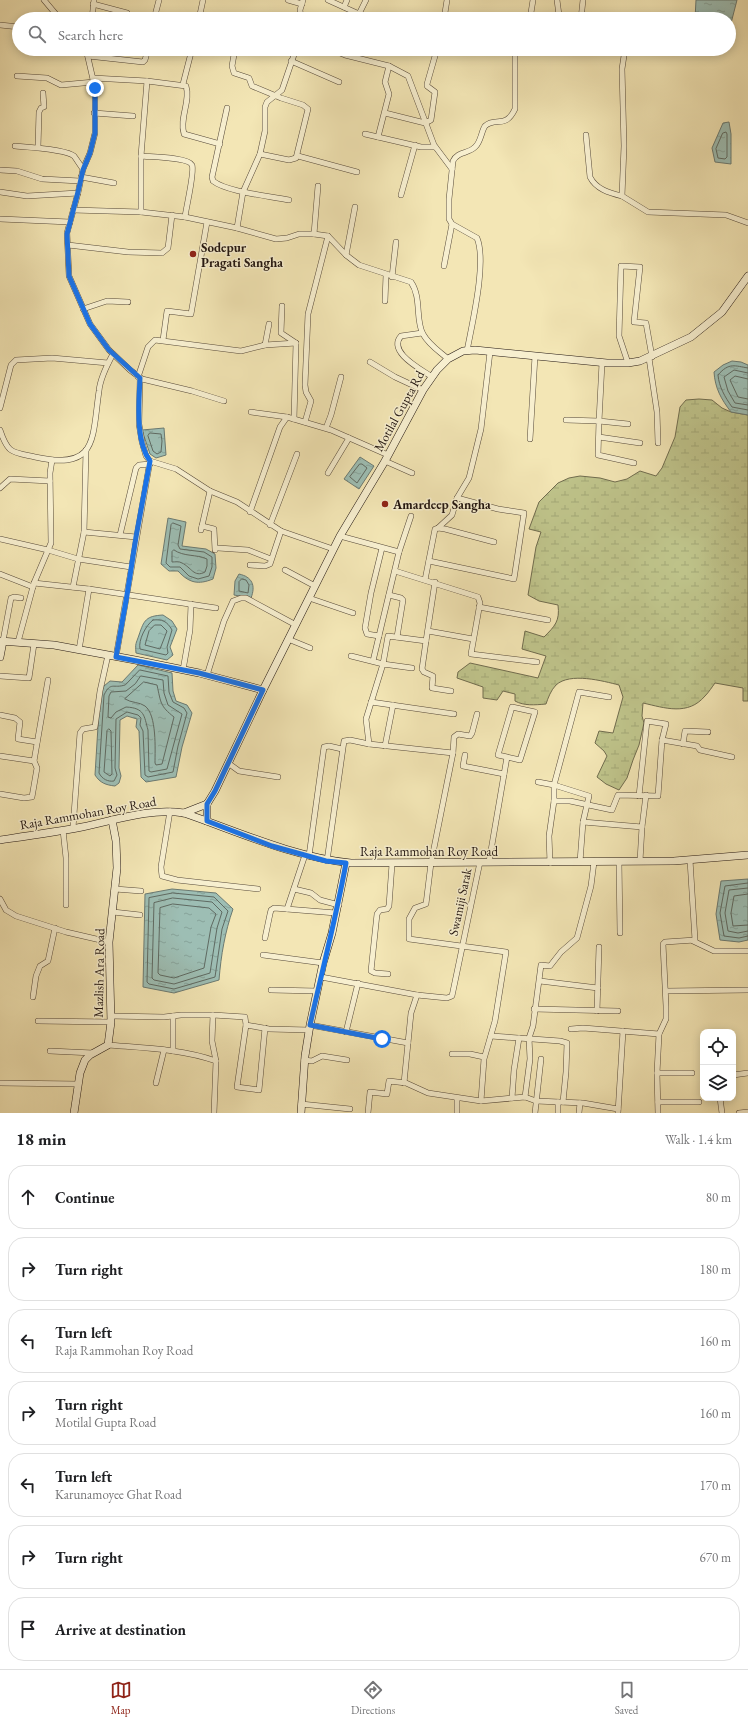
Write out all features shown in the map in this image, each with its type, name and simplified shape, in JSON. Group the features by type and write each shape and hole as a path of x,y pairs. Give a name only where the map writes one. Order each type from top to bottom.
{"street":[{"path":"156,12 159,0"},
{"path":"200,12 203,0"},
{"path":"288,0 302,2 300,12"},
{"path":"328,0 352,12"},
{"path":"344,7 347,0"},
{"path":"361,12 366,0"},
{"path":"445,12 447,0"},
{"path":"531,12 533,0"},
{"path":"557,0 559,12"},
{"path":"581,12 583,0"},
{"path":"46,1 54,12"},
{"path":"93,12 94,2 124,12"},
{"path":"0,25 12,26"},
{"path":"146,56 145,60 142,62 88,56 94,80 95,133 90,153 83,170 67,234 69,276 90,324 113,354 140,377 224,401"},
{"path":"183,84 190,56"},
{"path":"234,56 233,71 249,78 252,86 307,107 306,120 298,156 293,160 290,160 260,154"},
{"path":"237,228 243,192 260,154 265,131 265,108 267,102 282,90 293,56"},
{"path":"350,56 389,66 408,76 435,147 452,169"},
{"path":"385,113 425,123 429,122 432,118 435,92 427,86 427,84 435,56"},
{"path":"444,266 452,224 448,214 452,169 455,157 476,146 487,124 504,122 512,116 515,109 515,56"},
{"path":"622,196 624,146 622,69 624,56"},
{"path":"291,61 339,82"},
{"path":"378,137 389,94 385,82 389,66"},
{"path":"18,76 47,78 61,85 94,80 147,81 183,84 188,90 183,128 184,134 220,144"},
{"path":"141,212 141,156 147,81"},
{"path":"38,147 39,112 41,108 44,107 43,93"},
{"path":"227,108 212,177 213,181 243,192 289,200"},
{"path":"94,114 133,116"},
{"path":"366,134 415,145 435,147"},
{"path":"586,135 590,177 599,188 622,196 648,212 726,215 748,223"},
{"path":"401,195 415,145"},
{"path":"15,146 38,147 70,154 83,170"},
{"path":"141,156 167,158 191,163 192,174 185,217"},
{"path":"298,156 357,172"},
{"path":"0,170 10,170 42,179 81,179 114,183"},
{"path":"314,234 318,186"},
{"path":"0,192 27,196 78,192"},
{"path":"346,255 355,207"},
{"path":"73,210 141,212 172,215 237,228 276,239 287,238 299,234 328,236 346,255 359,265 411,282 415,288 422,333 432,346 448,359"},
{"path":"68,245 128,252 162,253 168,248 172,215"},
{"path":"0,219 70,222"},
{"path":"163,340 167,311 191,314 208,222"},
{"path":"452,224 477,238 480,246 480,267 467,351"},
{"path":"305,422 311,401 306,392 305,385 308,314 328,236"},
{"path":"392,277 396,242"},
{"path":"628,363 619,336 621,266 640,267 634,322 646,322 658,412 658,443"},
{"path":"385,301 386,275"},
{"name":"Motilal Gupta Rd","path":"207,804 333,549 386,458 423,390 436,370 448,359 467,351 602,363 628,363 651,357 691,337 722,312 748,276"},
{"path":"83,309 107,301 128,302"},
{"path":"282,306 281,333 296,343"},
{"path":"265,344 269,324"},
{"path":"422,333 402,336 397,344 398,349 405,357 432,377"},
{"path":"116,657 150,463 146,456 142,442 139,424 140,377 148,347 155,340 241,351 265,344 296,343"},
{"path":"294,419 296,343"},
{"path":"425,580 435,529 452,515 457,498 469,478 481,429 490,352"},
{"path":"73,588 84,532 86,450 95,428 99,389 108,363 113,354"},
{"path":"530,439 535,356"},
{"path":"0,408 11,365 16,360 52,358 108,363"},
{"path":"370,362 395,377 423,390"},
{"path":"602,363 599,456 634,463"},
{"path":"326,428 341,377"},
{"path":"251,412 294,419 326,428 349,438 412,473"},
{"path":"250,512 280,428 287,418"},
{"path":"566,420 628,424"},
{"path":"0,430 5,445 12,452 52,460 76,459 86,450"},
{"path":"599,437 640,443"},
{"path":"328,473 349,438"},
{"path":"270,525 298,454"},
{"path":"18,642 33,585 51,543 50,481 52,460"},
{"path":"120,535 136,468 139,465 150,463 176,469 210,491 237,502 281,531 333,549"},
{"path":"0,488 10,479 50,481"},
{"path":"210,491 202,528 214,529 217,549 248,550 271,559"},
{"path":"429,561 514,579 524,513 498,509 457,498"},
{"path":"373,661 399,552 411,516"},
{"path":"438,528 494,542"},
{"path":"250,565 268,566 281,531"},
{"path":"84,532 136,537"},
{"path":"340,536 399,552"},
{"path":"0,539 48,550 78,559 131,567"},
{"path":"379,636 367,634 366,628 371,593 382,548"},
{"path":"285,570 315,586"},
{"path":"395,571 435,582 478,597 480,601 471,654 537,662"},
{"path":"0,574 33,585 89,589 216,608"},
{"path":"435,582 422,669 424,672 433,676 432,688 451,691"},
{"path":"79,650 89,589"},
{"path":"388,595 401,598 403,600 397,637"},
{"path":"0,657 1,641 11,598 21,598"},
{"path":"207,675 224,621 233,601 246,598 296,625"},
{"path":"309,598 353,613"},
{"path":"183,670 190,630 191,604"},
{"path":"479,607 548,620"},
{"path":"428,631 473,638"},
{"path":"369,744 366,719 383,664 388,636 426,641"},
{"path":"288,639 310,648"},
{"path":"1,641 34,644 108,655 207,675 263,690"},
{"path":"0,676 29,678 34,644"},
{"path":"73,828 80,733 83,729 95,727 100,691 108,655"},
{"path":"351,656 383,664 412,668"},
{"path":"0,794 24,798 32,797 37,768 34,761 48,680"},
{"path":"550,863 549,836 554,801 554,784 579,692 609,697"},
{"path":"371,702 454,714"},
{"path":"385,746 393,705"},
{"path":"512,707 535,712 520,760 507,757 498,755 512,707"},
{"path":"431,863 456,734 470,736 477,714"},
{"path":"0,715 15,718 20,722 18,739 37,742"},
{"path":"554,801 570,801 612,810 618,795 639,796 646,795 658,796 662,740 666,724 647,721 639,796"},
{"path":"683,744 685,730 708,732"},
{"path":"326,861 342,748 346,740 385,746 453,753"},
{"path":"662,740 697,746 700,750 732,757"},
{"path":"287,909 307,855 324,747 329,746 342,748"},
{"path":"465,755 463,766 504,774"},
{"path":"0,756 34,761"},
{"path":"489,862 507,757"},
{"path":"228,763 240,771 278,777"},
{"path":"538,782 554,784 589,796 583,822 580,862"},
{"path":"640,861 646,795"},
{"path":"184,813 207,804 207,821"},
{"path":"170,811 161,867 162,876 171,879 258,890"},
{"name":"Raja Rammohan Roy Road","path":"0,840 63,830 151,812 170,811 184,813 272,846 326,861 346,863 619,862 690,860 748,855"},
{"name":"Mazlish Ara Road","path":"108,1045 111,1019 109,942 117,868 116,841 112,820"},
{"path":"583,822 642,827"},
{"path":"63,830 68,892 66,906"},
{"path":"690,860 696,936 696,940 693,941"},
{"name":"Swamiji Sarak","path":"417,995 447,998 452,996 480,862"},
{"path":"525,1097 530,1059 529,1038 533,1026 534,1009 540,981 541,965 550,966 561,952 577,938 591,886 594,862"},
{"path":"619,862 620,933"},
{"path":"301,1113 304,1060 309,1027 323,963 339,904 346,863"},
{"name":"Swamiji Sarak","path":"431,863 426,904 415,908 409,919 408,939 462,947"},
{"path":"388,974 375,974 371,971 377,914 380,910 387,909 389,906 392,864"},
{"path":"115,889 141,891"},
{"path":"294,889 311,893 320,900 339,904"},
{"path":"0,899 9,913 56,928 109,942"},
{"path":"265,938 271,910 274,908 336,914"},
{"path":"113,912 140,915"},
{"path":"33,997 36,976 40,966 48,961 56,928"},
{"path":"658,1113 656,1073 659,1034 666,1019 663,944 665,942 693,941 714,951 748,951"},
{"path":"462,947 506,952 496,1020 484,1056 481,1101"},
{"path":"597,1011 599,947"},
{"path":"262,955 323,963"},
{"path":"321,977 417,995 411,1013 404,1083"},
{"path":"540,981 598,988"},
{"path":"346,1032 358,983"},
{"path":"272,990 318,991"},
{"path":"666,991 748,990"},
{"path":"534,1009 618,1011"},
{"path":"38,1021 213,1015 246,1016 246,1025 236,1087 259,1090 264,1028"},
{"path":"213,1015 212,1041 216,1060 214,1113"},
{"path":"173,1016 173,1051"},
{"path":"246,1025 264,1028 309,1027 408,1043"},
{"path":"571,1029 583,1028 659,1034"},
{"path":"368,1113 370,1092 388,1094 389,1081 404,1083 428,1092 458,1098 481,1101 525,1097 536,1101 580,1103 618,1111 623,1031"},
{"path":"491,1036 529,1038 567,1043 566,1072 558,1113"},
{"path":"512,1098 514,1070 519,1038"},
{"path":"74,1113 80,1072 85,1060 93,1053 108,1045 173,1051 200,1055 216,1060"},
{"path":"156,1084 164,1050"},
{"path":"50,1052 93,1053"},
{"path":"452,1054 484,1056"},
{"path":"304,1060 312,1061 322,1056 347,1060"},
{"path":"535,1113 541,1059"},
{"path":"656,1073 692,1073"},
{"path":"736,1075 748,1073"},
{"path":"0,1083 78,1084"},
{"path":"457,1113 458,1098"},
{"path":"720,1101 722,1113"},
{"path":"658,1102 699,1102"},
{"path":"579,1113 580,1103"},
{"path":"301,1104 350,1109"},
{"path":"739,1113 748,1112"}],"green space":[{"path":"686,400 712,400 722,408 731,412 748,415 748,701 743,701 743,688 715,683 705,696 698,702 684,708 676,709 643,703 642,716 644,723 639,745 627,778 619,790 606,784 597,777 607,756 595,743 599,731 613,733 623,697 619,685 604,681 578,678 570,679 562,681 556,685 546,704 530,705 515,701 515,694 503,691 497,700 483,698 483,687 457,678 458,672 470,663 538,678 546,656 522,649 525,631 544,637 556,623 558,615 558,605 539,601 528,595 536,547 541,532 529,529 539,502 558,483 569,478 580,476 600,478 615,482 627,479 640,471 656,476 662,468 675,437 680,407"}],"water":[{"path":"696,0 737,0 734,12 695,12"},
{"path":"729,122 731,134 731,164 715,162 712,148 723,123"},
{"path":"732,361 741,362 748,365 748,415 731,412 721,398 717,388 714,372 723,365"},
{"path":"164,428 166,455 156,458 150,454 142,430"},
{"path":"360,457 374,466 359,489 344,479"},
{"path":"168,518 186,522 182,546 206,549 215,554 216,568 213,579 203,582 194,582 186,578 178,571 169,571 161,564"},
{"path":"239,574 247,577 252,582 253,589 251,598 234,595 235,581"},
{"path":"163,615 172,621 177,629 170,647 173,655 167,660 136,653 136,644 144,622 153,616"},
{"path":"138,665 172,673 173,691 176,701 187,705 192,713 182,747 176,777 146,782 141,777 139,731 136,727 137,719 127,716 120,720 119,768 121,776 119,783 115,786 109,785 101,782 95,775 100,694 104,686 110,681 122,682"},
{"path":"748,879 748,940 739,942 720,940 716,914 721,881"},
{"path":"172,889 216,893 233,909 224,944 219,980 174,993 143,987 145,894"}],"place":[{"name":"Sodepur Pragati Sangha","path":"193,254"},
{"name":"Amardeep Sangha","path":"385,504"}],"route":[{"path":"95,88 95,133 90,153 83,170 67,234 69,276 79,302 90,324 109,350 140,378 139,424 146,456 150,461 116,657 199,673 263,690 215,791 207,804 207,821 272,846 326,861 346,863 339,904 323,963 310,1025 382,1039"}]}
